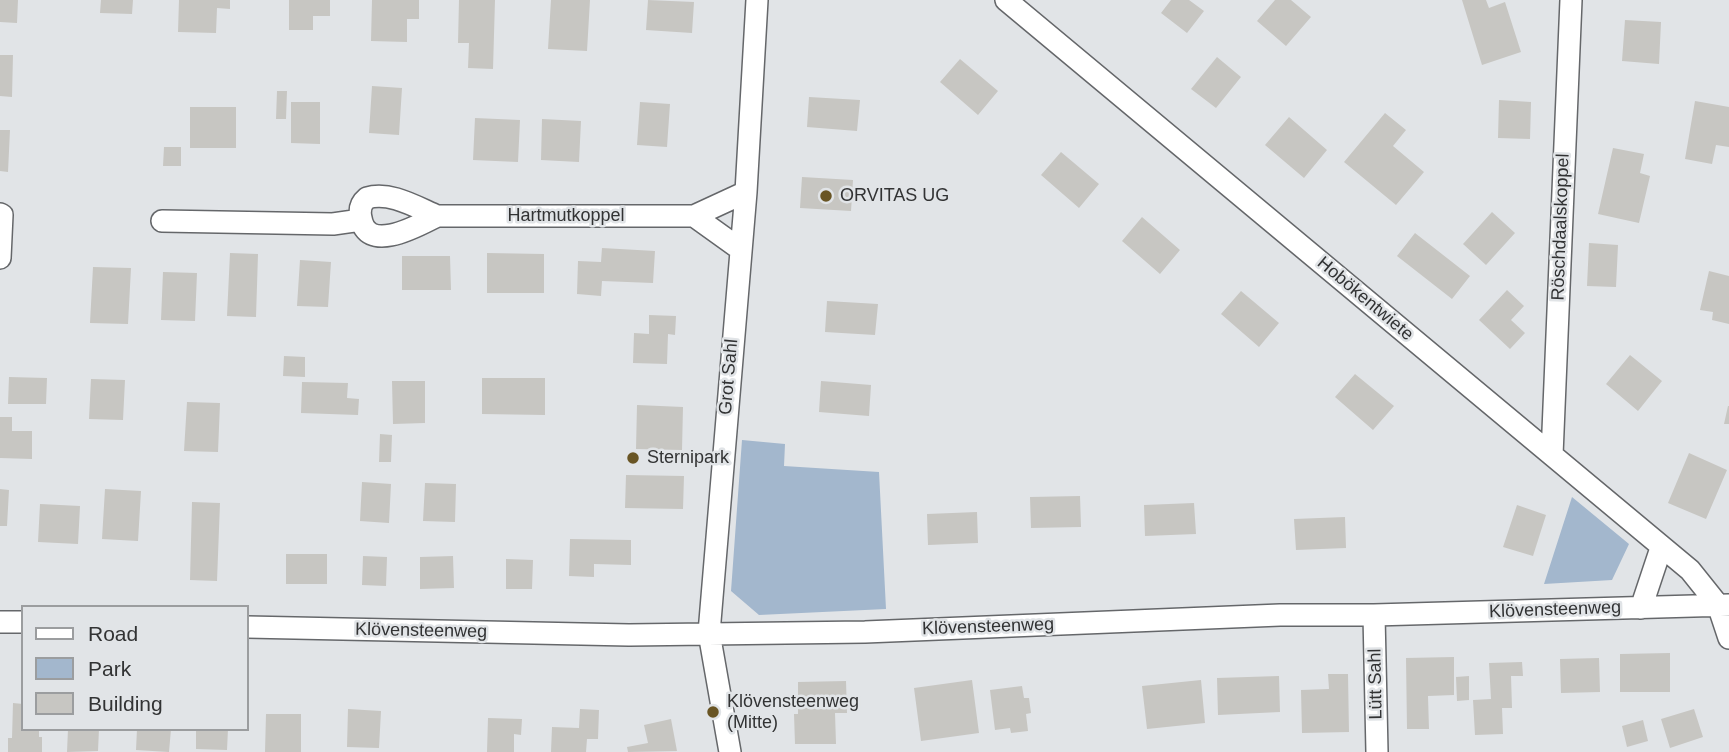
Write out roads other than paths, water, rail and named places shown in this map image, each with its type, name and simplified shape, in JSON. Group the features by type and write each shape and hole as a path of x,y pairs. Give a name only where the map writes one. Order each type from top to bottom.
{"street":[{"name":"Grot Sahl","path":"730,752 709,633 746,192 757,0"},
{"name":"Hobökentwiete","path":"1006,0 1690,570 1723,605"},
{"name":"Röschdaalskoppel","path":"1552,455 1571,0"},
{"name":"Hartmutkoppel","path":"437,216 413,228 384,237 369,233 361,220 362,204 373,196 390,198 437,216 694,216 746,192"},
{"path":"0,214 0,258"},
{"path":"694,216 740,248"},
{"path":"162,222 333,224 361,220"},
{"path":"1641,608 1661,548"},
{"path":"1723,605 1729,638"},
{"name":"Klövensteenweg","path":"248,627 629,635 864,632 1280,615 1374,615 1723,605"},
{"name":"Lütt Sahl","path":"1374,615 1377,752"},
{"path":"0,622 21,622"}],"place":[{"name":"ORVITAS UG","path":"826,196"},
{"name":"Sternipark","path":"633,458"},
{"name":"Klövensteenweg (Mitte)","path":"713,712"}]}
